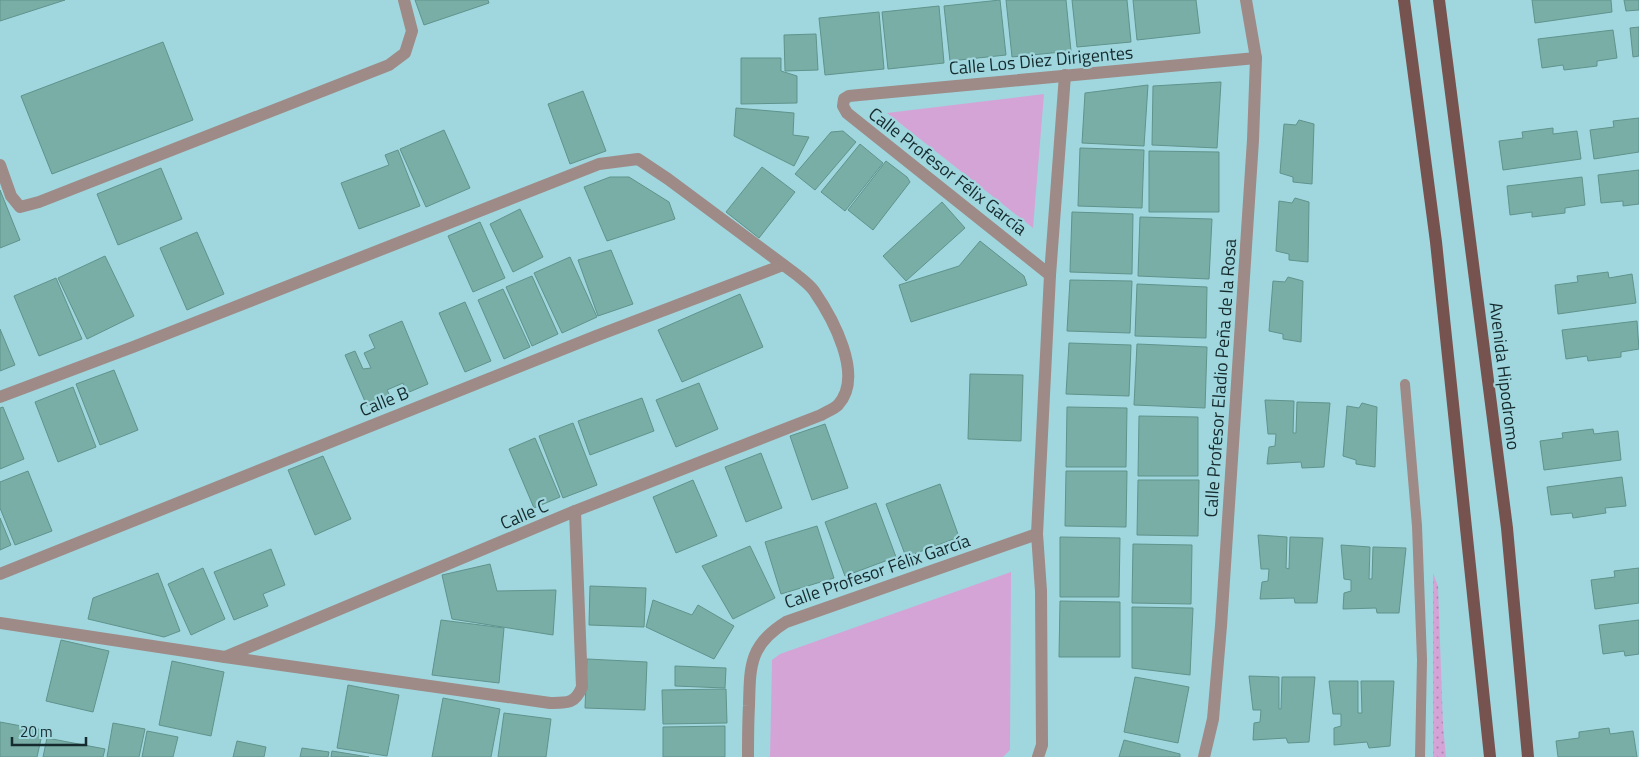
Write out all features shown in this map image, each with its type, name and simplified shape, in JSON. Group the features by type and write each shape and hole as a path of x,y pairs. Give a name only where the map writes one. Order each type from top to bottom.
{"main road":[{"path":"1404,0 1436,242 1490,757"},
{"name":"Avenida Hipodromo","path":"1439,0 1507,528 1528,757"}],"street":[{"path":"0,166 11,196 20,207 30,205 389,65 405,53 412,31 404,0"},
{"name":"Calle Profesor Eladio Peña de la Rosa","path":"1204,757 1213,719 1222,626 1239,367 1256,58 1246,0"},
{"name":"Calle Los Diez Dirigentes","path":"847,113 843,106 844,99 850,96 1256,58"},
{"name":"Calle Profesor Félix García","path":"1038,757 1042,745 1041,591 1037,534 1050,275 1065,75"},
{"name":"Calle Profesor Félix García","path":"847,113 1050,275"},
{"path":"0,397 133,348 599,164 638,160 668,179 783,265"},
{"name":"Calle C","path":"225,657 575,511 822,415 837,405 845,393 848,378 848,364 841,341 813,290 783,265"},
{"name":"Calle B","path":"0,574 596,336 783,265"},
{"path":"0,623 550,704 567,704 578,697 582,687 575,511"},
{"name":"Calle Profesor Félix García","path":"748,757 750,671 762,642 772,630 786,622 1037,534"}],"lane":[{"path":"1406,384 1417,536 1422,660 1420,757"}],"shaded area":[{"path":"1044,94 1033,228 887,113"},
{"path":"1011,572 1010,750 1003,757 770,757 772,660 780,654"},
{"path":"1433,573 1438,586 1443,726 1446,757 1433,757"}],"building":[{"path":"0,0 65,0 0,21"},
{"path":"415,0 488,0 489,3 424,25"},
{"path":"1000,0 1006,55 950,61 944,6"},
{"path":"1006,0 1066,0 1071,51 1012,57"},
{"path":"1072,0 1127,0 1131,42 1077,47"},
{"path":"1133,0 1196,0 1200,33 1137,40"},
{"path":"1532,0 1611,0 1612,12 1535,23"},
{"path":"1624,0 1639,0 1639,10 1626,11"},
{"path":"939,6 944,63 888,69 882,12"},
{"path":"879,12 884,69 825,75 819,18"},
{"path":"1639,27 1639,56 1633,57 1630,28"},
{"path":"1613,30 1617,58 1597,61 1597,66 1564,70 1563,65 1542,68 1538,39"},
{"path":"816,34 818,70 785,71 784,35"},
{"path":"163,42 193,120 52,174 21,96"},
{"path":"741,58 781,58 781,71 797,76 797,103 741,104"},
{"path":"1221,82 1217,148 1152,145 1153,86"},
{"path":"1148,85 1144,146 1082,143 1085,93"},
{"path":"583,91 606,151 570,164 548,104"},
{"path":"736,108 794,113 793,135 809,137 794,166 734,136"},
{"path":"1639,118 1639,152 1594,159 1590,130 1614,127 1613,121"},
{"path":"1299,120 1314,124 1312,184 1293,182 1293,177 1280,173 1284,124 1296,125"},
{"path":"1553,128 1553,134 1577,131 1581,159 1503,170 1499,141 1523,138 1522,132"},
{"path":"444,130 470,188 426,207 400,149"},
{"path":"843,131 856,142 815,190 795,174 831,132"},
{"path":"860,144 883,163 845,211 821,192"},
{"path":"1080,148 1144,150 1142,208 1078,206"},
{"path":"398,150 420,206 359,229 341,183 389,165 385,155"},
{"path":"1149,151 1219,152 1219,212 1149,212"},
{"path":"886,161 907,177 910,182 873,230 848,210"},
{"path":"762,167 795,192 759,238 726,212"},
{"path":"161,168 182,219 118,245 97,194"},
{"path":"1639,170 1639,204 1623,206 1623,201 1601,203 1598,175"},
{"path":"610,177 629,177 669,202 675,219 607,241 584,187"},
{"path":"1582,177 1585,205 1565,208 1565,213 1532,217 1532,212 1510,215 1507,186"},
{"path":"0,190 20,240 0,248"},
{"path":"1295,198 1309,202 1308,262 1289,260 1289,254 1276,251 1279,201 1292,203"},
{"path":"942,202 965,228 906,281 883,256"},
{"path":"520,209 543,257 513,272 490,224"},
{"path":"1072,212 1133,214 1132,274 1070,272"},
{"path":"1140,217 1212,219 1209,279 1138,276"},
{"path":"480,222 505,278 473,292 448,236"},
{"path":"197,232 224,294 187,310 160,248"},
{"path":"980,241 1024,276 1027,285 911,322 899,285 959,266"},
{"path":"611,250 633,304 598,316 578,260"},
{"path":"105,256 134,316 87,339 58,278"},
{"path":"570,257 597,317 562,333 534,273"},
{"path":"1608,272 1609,278 1632,274 1636,303 1558,314 1555,285 1578,282 1577,276"},
{"path":"532,276 558,334 532,346 506,287"},
{"path":"1288,277 1303,281 1301,342 1283,339 1283,334 1269,331 1273,281 1285,282"},
{"path":"56,278 82,339 39,356 14,296"},
{"path":"1070,280 1132,281 1130,333 1067,331"},
{"path":"1137,284 1207,287 1206,338 1135,336"},
{"path":"503,289 530,347 504,359 478,300"},
{"path":"740,294 763,347 682,382 658,330"},
{"path":"465,302 491,361 465,372 439,313"},
{"path":"402,321 428,384 407,393 403,383 387,390 390,396 367,406 345,355 355,351 363,369 371,368 364,353 375,348 369,335"},
{"path":"1637,321 1639,349 1621,352 1621,357 1588,361 1587,356 1566,359 1562,330"},
{"path":"0,329 15,365 0,371"},
{"path":"1069,343 1131,345 1129,396 1066,394"},
{"path":"1137,344 1207,347 1205,408 1134,405"},
{"path":"114,370 138,430 100,445 76,384"},
{"path":"970,374 1023,375 1021,441 968,439"},
{"path":"699,383 718,429 676,447 656,400"},
{"path":"73,387 96,447 58,462 35,402"},
{"path":"642,398 654,431 590,455 578,421"},
{"path":"1265,400 1294,401 1293,433 1296,433 1297,402 1330,403 1324,467 1302,468 1301,462 1267,464 1269,447 1275,446 1276,434 1268,434"},
{"path":"1362,403 1377,407 1375,467 1356,464 1356,460 1343,456 1347,406 1359,408"},
{"path":"3,407 24,459 0,469 0,408"},
{"path":"1067,407 1127,408 1126,467 1066,467"},
{"path":"1139,416 1198,417 1198,476 1138,476"},
{"path":"573,423 597,485 563,498 539,436"},
{"path":"825,424 848,488 812,500 790,436"},
{"path":"1593,429 1594,434 1618,431 1621,460 1544,470 1540,441 1563,438 1562,433"},
{"path":"535,438 560,497 534,508 509,449"},
{"path":"761,453 782,508 746,522 725,467"},
{"path":"323,456 351,519 315,535 288,470"},
{"path":"28,471 52,531 15,545 0,508 0,482"},
{"path":"1066,471 1127,471 1126,527 1065,526"},
{"path":"1622,477 1626,506 1605,508 1606,513 1573,518 1572,513 1551,515 1547,487"},
{"path":"693,480 717,536 676,553 653,497"},
{"path":"1138,480 1199,480 1198,536 1137,535"},
{"path":"940,484 959,537 906,557 886,504"},
{"path":"876,503 896,557 845,576 825,522"},
{"path":"0,518 11,545 0,550"},
{"path":"817,526 834,578 781,594 765,542"},
{"path":"1258,535 1287,537 1286,568 1289,569 1290,537 1323,538 1317,603 1295,603 1294,598 1260,599 1262,582 1268,581 1269,569 1261,569"},
{"path":"1060,537 1120,538 1119,597 1060,597"},
{"path":"1133,544 1192,545 1191,604 1132,603"},
{"path":"1341,545 1370,547 1369,579 1372,579 1373,547 1406,548 1399,613 1377,613 1376,608 1343,609 1344,593 1351,591 1351,580 1344,579"},
{"path":"750,546 775,598 733,619 702,566"},
{"path":"271,549 285,585 263,594 268,606 234,620 214,572"},
{"path":"490,564 497,591 556,590 553,635 452,619 442,575"},
{"path":"203,568 225,619 191,635 168,584"},
{"path":"1639,568 1639,603 1595,609 1591,580 1615,577 1614,571"},
{"path":"158,573 180,631 164,637 88,619 93,598"},
{"path":"590,586 646,588 644,627 589,625"},
{"path":"653,600 692,615 698,605 734,626 714,659 646,627"},
{"path":"1060,601 1120,602 1120,657 1059,657"},
{"path":"1132,607 1193,608 1190,675 1132,668"},
{"path":"441,620 504,628 499,683 432,675"},
{"path":"1639,620 1639,654 1625,656 1624,651 1603,654 1599,625"},
{"path":"61,640 109,651 93,712 46,701"},
{"path":"587,659 647,662 645,710 585,708"},
{"path":"172,661 224,672 211,736 159,725"},
{"path":"675,666 726,668 725,688 675,686"},
{"path":"1249,676 1279,677 1279,709 1281,709 1282,677 1315,677 1309,742 1288,743 1286,738 1253,740 1254,723 1260,722 1261,710 1253,710"},
{"path":"1135,677 1189,687 1178,743 1124,732"},
{"path":"1329,681 1358,681 1358,713 1362,713 1361,681 1394,681 1390,746 1369,748 1367,742 1334,745 1334,728 1341,726 1341,714 1333,714"},
{"path":"348,685 399,695 387,756 337,748"},
{"path":"726,689 727,723 663,724 662,690"},
{"path":"443,698 500,709 491,757 432,757"},
{"path":"504,713 551,719 546,757 498,757"},
{"path":"0,722 43,730 37,757 0,757"},
{"path":"113,723 145,729 139,757 107,757"},
{"path":"725,726 725,757 663,757 663,727"},
{"path":"1609,728 1610,734 1633,731 1637,757 1558,757 1556,741 1579,738 1579,732"},
{"path":"147,731 178,737 173,757 142,757"},
{"path":"47,738 105,749 103,757 43,757"},
{"path":"1124,740 1180,754 1180,757 1119,757"},
{"path":"237,741 266,747 264,757 233,757"},
{"path":"302,748 329,752 328,757 300,757"},
{"path":"332,751 369,757 331,757"}]}
